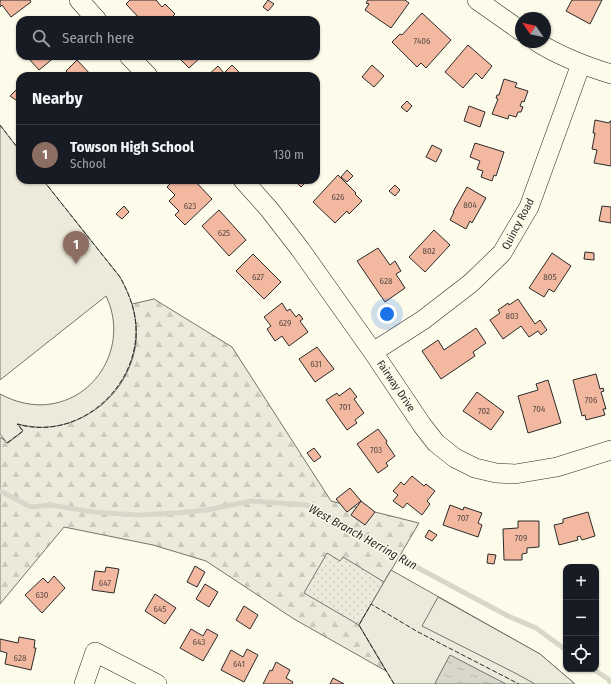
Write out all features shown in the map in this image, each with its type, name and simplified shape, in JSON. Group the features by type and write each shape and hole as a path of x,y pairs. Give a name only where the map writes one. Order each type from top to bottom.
{"street":[{"path":"79,0 93,16"},
{"path":"477,0 515,27"},
{"path":"548,48 581,64 611,74"},
{"path":"133,60 144,72"},
{"name":"Quincy Road","path":"373,352 423,320 471,283 502,253 529,207 581,64"},
{"name":"Fairway Drive","path":"246,184 278,221 373,352 422,425 436,443 455,458 475,468 496,473 515,474 557,467 611,450"},
{"path":"84,684 95,652 157,684"}],"green space":[{"path":"0,125 16,146 16,184 46,184 120,277 132,305 136,335 133,356 125,376 113,393 98,408 80,418 61,425 40,427 18,424 23,431 7,443 0,434 0,394 18,401 38,405 51,404 69,399 84,390 96,378 106,364 114,331 112,313 106,296 0,380"},
{"path":"154,299 232,347 331,501 419,523 359,625 386,671 294,619 206,561 153,545 64,527 0,604 0,437 8,443 23,431 17,424 25,426 56,425 72,421 101,406 113,394 130,366 135,349 136,338 132,304"},
{"path":"327,553 340,561 343,557 384,582 391,570 359,625 304,593"},
{"path":"391,570 540,654 575,684 394,684 359,625"}],"shaded area":[{"path":"438,597 540,654 575,684 535,684 422,626"}],"water":[{"path":"450,655 506,684 435,683"}],"building":[{"path":"0,0 30,0 31,2 11,17 2,5 0,7"},
{"path":"130,0 156,0 162,7 165,4 175,14 173,16 137,16 126,4"},
{"path":"268,0 274,4 268,11 263,7"},
{"path":"368,0 405,0 409,3 391,28 365,10 369,4 366,3"},
{"path":"572,0 602,0 590,24 566,11"},
{"path":"422,13 451,40 426,68 421,63 417,67 392,42 400,34 402,35"},
{"path":"468,45 492,66 482,79 476,73 463,88 445,72"},
{"path":"30,60 51,60 39,70"},
{"path":"77,60 88,72 67,72 66,71"},
{"path":"181,60 198,60 189,68"},
{"path":"232,65 239,72 225,72"},
{"path":"372,65 384,76 374,87 362,77"},
{"path":"218,66 223,72 211,72"},
{"path":"504,79 517,83 515,87 528,91 524,102 522,101 520,106 523,107 521,112 518,112 516,117 509,115 508,119 492,114 498,99 496,98 497,95 499,95"},
{"path":"16,90 16,100 10,96"},
{"path":"407,101 412,106 407,112 401,107"},
{"path":"469,106 485,112 480,127 464,121"},
{"path":"595,120 609,123 611,121 611,166 594,163 597,150 592,149 595,133 593,133"},
{"path":"475,143 504,152 496,176 494,175 492,181 481,177 483,171 477,169 480,161 470,157"},
{"path":"432,145 442,150 436,162 426,157"},
{"path":"347,170 353,176 347,182 341,177"},
{"path":"338,175 362,201 349,214 347,211 335,223 313,202"},
{"path":"170,184 198,184 212,199 185,225 175,215 179,211 169,201 175,195 167,187"},
{"path":"395,185 400,190 395,196 389,191"},
{"path":"467,187 486,198 472,223 470,221 466,229 450,220"},
{"path":"124,206 129,212 122,219 116,214"},
{"path":"602,206 611,207 611,223 599,221"},
{"path":"219,210 246,240 229,256 202,226"},
{"path":"434,230 450,245 425,272 409,257"},
{"path":"378,248 390,265 395,261 401,271 396,274 405,288 385,302 357,261"},
{"path":"585,252 594,253 594,260 584,259"},
{"path":"552,253 571,266 554,292 549,289 544,297 529,288"},
{"path":"253,254 281,282 264,299 236,271"},
{"path":"518,299 535,324 540,320 547,330 541,335 538,331 529,337 521,326 503,339 490,320 500,313 498,310 508,303 509,305"},
{"path":"282,303 287,311 290,309 296,317 299,314 303,319 300,321 308,332 289,346 282,336 275,341 267,329 271,326 264,317"},
{"path":"476,328 486,343 473,352 475,356 441,379 422,351 438,340 444,350"},
{"path":"317,347 334,369 315,382 299,359"},
{"path":"596,374 600,389 603,388 604,391 601,392 606,409 603,409 605,415 586,420 585,415 582,416 573,380"},
{"path":"548,380 561,423 528,433 518,396 538,390 536,384"},
{"path":"350,388 357,397 354,399 364,413 355,420 357,423 347,430 326,400 337,393 339,396"},
{"path":"477,392 504,412 491,430 463,411"},
{"path":"378,429 387,441 386,443 395,456 386,463 388,466 378,473 357,444"},
{"path":"314,448 321,457 314,462 307,453"},
{"path":"412,476 424,486 426,484 435,491 427,501 430,504 422,515 407,503 403,508 393,501 398,495 393,491 401,482 404,485"},
{"path":"350,488 361,501 347,512 336,499"},
{"path":"361,501 375,512 365,525 351,515"},
{"path":"450,505 463,510 464,507 482,513 478,523 482,525 478,537 443,525"},
{"path":"588,512 595,536 582,540 580,536 577,537 578,540 559,545 554,525 563,523 563,519"},
{"path":"518,521 539,521 539,547 527,548 527,553 522,554 522,560 504,560 503,529 518,528"},
{"path":"429,530 437,535 432,541 425,537"},
{"path":"488,554 496,555 494,564 487,563"},
{"path":"195,566 205,572 197,587 187,582"},
{"path":"106,567 119,569 114,593 92,590 95,571 105,572"},
{"path":"54,576 65,588 42,613 25,595 43,578 48,583"},
{"path":"205,584 218,592 209,607 196,599"},
{"path":"155,594 176,608 165,624 145,611"},
{"path":"244,606 258,615 250,629 236,620"},
{"path":"191,629 203,636 207,629 218,635 203,661 180,648"},
{"path":"19,637 35,640 34,648 36,648 31,670 5,664 7,653 0,651 0,639 18,643"},
{"path":"247,649 258,655 244,682 221,670 231,650 243,657"},
{"path":"276,662 290,670 286,678 293,682 292,684 263,684"},
{"path":"333,678 344,684 330,684"}],"waterway":[{"name":"West Branch Herring Run","path":"0,491 31,507 51,505 93,512 136,515 207,510 251,501 307,505 349,527 420,569 508,616 536,628 563,648"},
{"name":"West Branch Herring Run","path":"598,672 608,679 611,683"}],"fence":[{"path":"0,125 16,146"},
{"path":"7,443 23,431 17,424 39,427 60,425 79,419 97,408 112,393 124,376 132,356 136,335 132,305 120,277 46,184"},
{"path":"394,684 359,625 371,604 418,632 519,684"}],"place":[{"name":"Towson High School","path":"76,264"}]}
